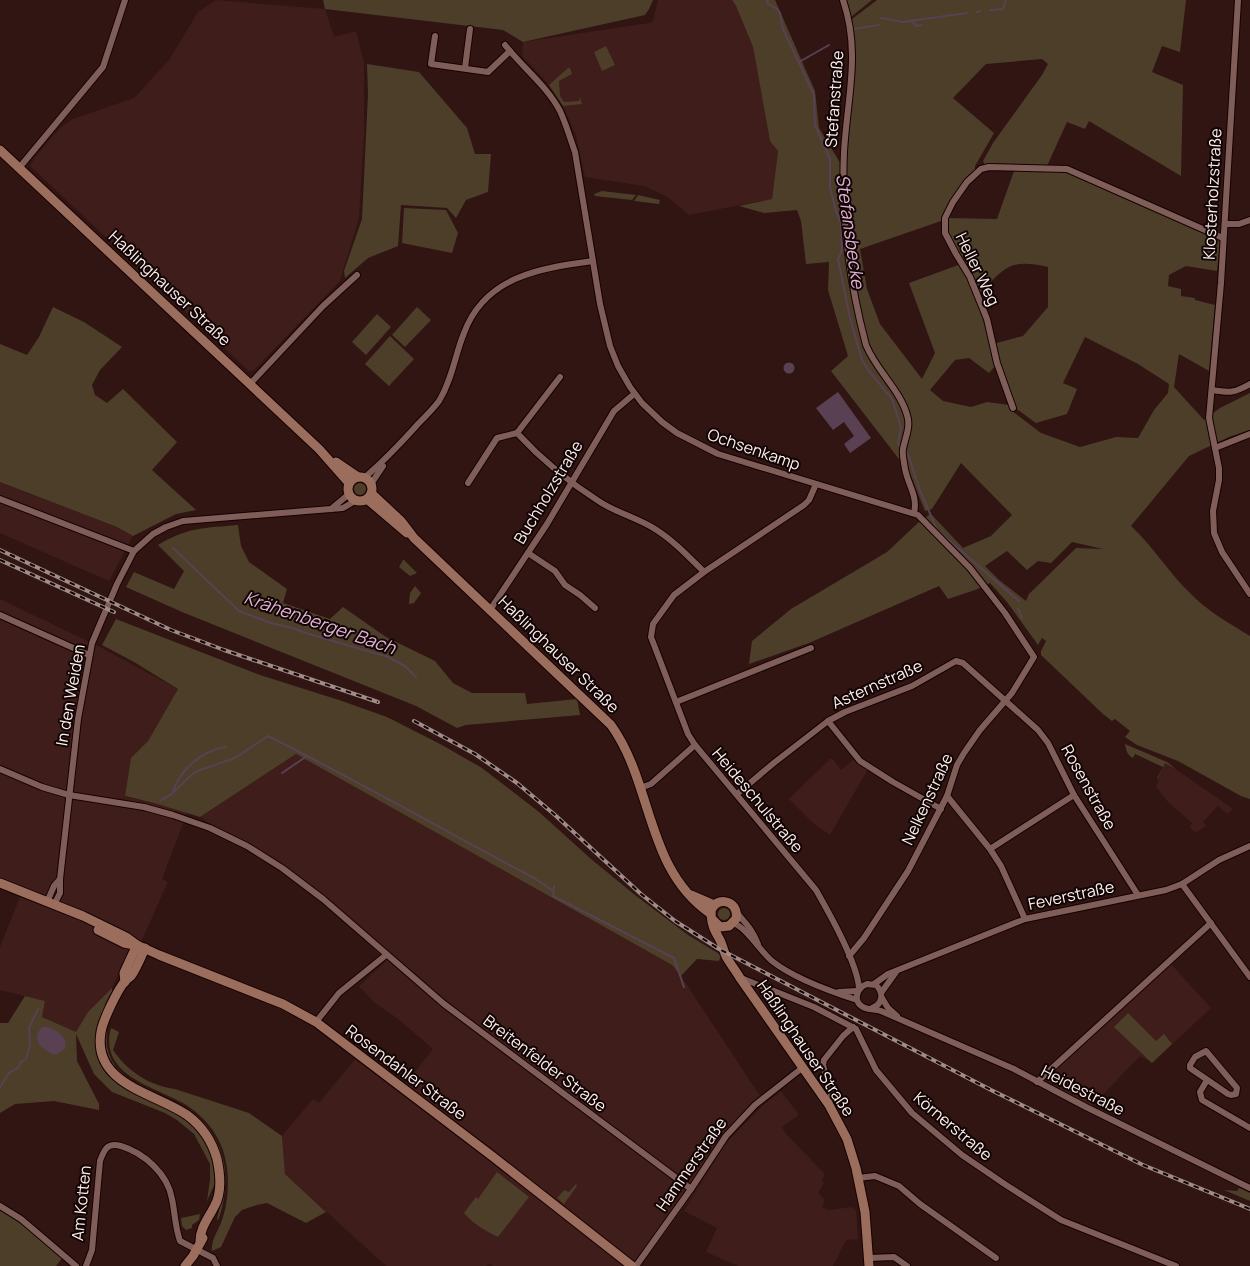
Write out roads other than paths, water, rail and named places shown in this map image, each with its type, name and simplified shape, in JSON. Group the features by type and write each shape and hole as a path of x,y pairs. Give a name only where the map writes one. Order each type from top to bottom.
{"main road":[{"name":"Haßlinghauser Straße","path":"0,150 319,449 366,486 397,526 414,538 611,725 630,756 664,858 688,894 712,913 713,930 720,940 726,957 829,1106 847,1139 865,1212 869,1262"},
{"name":"Haßlinghauser Straße","path":"319,449 349,483"},
{"path":"349,483 366,486 359,502 352,498 349,483"},
{"name":"Rosendahler Straße","path":"0,883 51,903 65,914 124,943 141,947 209,976 283,1004 316,1022 492,1156 632,1266"},
{"path":"720,940 737,913 733,905 728,902 719,902 712,913 716,924 729,925"},
{"path":"141,947 124,973 125,982 106,1016 100,1033 100,1044 109,1068 124,1083 187,1116 205,1133 213,1148 218,1168 219,1192 214,1208 209,1214 200,1234 195,1253 185,1266"}],"street":[{"path":"19,168 103,67 125,0"},
{"name":"Stefanstraße","path":"844,0 850,19 853,60 843,186 849,266 866,345 871,357 902,403 908,416 908,428 903,449 907,477 916,503 914,513"},
{"name":"Klosterholzstraße","path":"1238,0 1225,224 1209,418 1219,475 1213,511 1214,533 1222,552 1250,594"},
{"path":"465,68 470,29"},
{"name":"Ochsenkamp","path":"435,36 431,64 488,72 508,48 549,94 560,111 575,152 602,312 610,346 618,366 634,394 662,422 694,443 718,454 914,513 924,520 932,531 976,576 1005,613 1034,657"},
{"name":"Heller Weg","path":"1013,408 997,364 987,319 970,277 945,233 944,218 967,182 981,169 989,167 1067,169 1223,238"},
{"path":"1225,224 1239,224 1250,220"},
{"path":"366,486 387,458 439,400 469,321 475,311 490,296 507,282 528,272 593,261"},
{"path":"250,384 319,311 357,275"},
{"path":"468,483 497,438 517,434 560,377"},
{"path":"1212,390 1230,393 1236,392 1250,384"},
{"name":"Buchholzstraße","path":"490,610 528,553 614,411 634,394"},
{"path":"517,434 571,482 602,503 655,529 680,548 704,572 804,505 809,500 816,484"},
{"path":"1215,444 1250,434"},
{"name":"In den Weiden","path":"51,903 54,886 60,879 78,719 89,655 111,598 134,551 153,534 166,526 183,521 331,508 352,498"},
{"path":"0,499 134,551"},
{"path":"528,553 555,571 565,585 595,608"},
{"name":"Heideschulstraße","path":"704,572 674,595 665,606 653,624 651,637 688,734 695,745 816,890 849,956 856,975 858,990"},
{"path":"0,615 89,655"},
{"path":"676,702 811,648"},
{"name":"Nelkenstraße","path":"849,956 864,938 898,887 947,796 964,753 980,730 1006,702 1034,657"},
{"name":"Asternstraße","path":"737,794 828,721 845,712 912,686 956,661 963,662 1006,702"},
{"name":"Rosenstraße","path":"1006,702 1038,730 1048,743 1074,794 1138,895"},
{"path":"828,721 860,762 940,809"},
{"path":"640,788 651,784 695,745"},
{"name":"Breitenfelder Straße","path":"0,769 42,787 69,795 144,807 174,815 210,828 247,846 282,868 323,899 444,1004 691,1189"},
{"path":"990,849 1074,794"},
{"path":"947,796 990,849 1001,866 1025,919"},
{"name":"Feverstraße","path":"872,984 888,974 1025,919 1166,890 1182,884 1218,860 1250,846"},
{"path":"1182,884 1250,977"},
{"name":"Heidestraße","path":"737,913 754,932 760,950"},
{"path":"1037,1082 1211,924"},
{"name":"Heidestraße","path":"729,925 742,928 760,950 772,961 788,971 834,992 857,1000 864,1008 872,1008 902,1020 1014,1069 1200,1165 1250,1188"},
{"path":"316,1022 339,993 386,955"},
{"path":"872,1008 877,1006 896,972"},
{"path":"856,975 872,984"},
{"path":"740,978 814,1007 853,1027 843,1036 824,1060 823,1065 831,1093 829,1106"},
{"name":"Heidestraße","path":"834,992 858,990 864,984 872,984 888,1008 902,1020"},
{"path":"857,1000 858,990"},
{"name":"Körnerstraße","path":"853,1027 859,1032 876,1070 912,1113 962,1155 1061,1220 1176,1266"},
{"path":"1206,1051 1237,1091 1236,1094 1231,1095 1207,1080 1193,1071 1190,1065 1195,1057 1206,1051"},
{"name":"Hammerstraße","path":"636,1266 691,1189 712,1155 739,1120 802,1068"},
{"path":"1207,1080 1200,1092 1202,1100 1250,1128"},
{"name":"Am Kotten","path":"86,1266 92,1250 100,1161 108,1146 116,1145 132,1150 158,1171 165,1180 172,1197 176,1232 180,1241 195,1253 209,1255 216,1262 217,1266"},
{"path":"858,1178 875,1176 898,1186 996,1258"},
{"path":"0,1206 21,1219 76,1266"},
{"path":"869,1262 894,1257 907,1266"}],"waterway":[{"name":"Stefansbecke","path":"767,0 768,4 780,13 783,29 814,95 815,125 830,159 830,187 841,223 842,250 838,259 850,318 862,360 892,399 901,427 898,444 901,447"},
{"path":"990,10 1003,9 1006,0"},
{"path":"881,18 903,22 967,13"},
{"path":"911,20 916,26 921,25"},
{"path":"853,29 879,25"},
{"path":"799,62 829,45"},
{"name":"Stefansbecke","path":"906,452 937,530 1019,601"},
{"name":"Krähenberger Bach","path":"173,548 239,611 271,623 388,657 405,666 416,677"},
{"name":"Stefansbecke","path":"1018,609 1022,618"},
{"path":"161,800 172,794 197,771 235,758 268,736 534,878 552,890"},
{"path":"173,792 181,776 193,762 209,752 226,747"},
{"path":"282,773 307,756"},
{"name":"Krähenberger Bach","path":"554,886 553,896 674,958 684,987"},
{"path":"0,1087 9,1073 19,1067 21,1062 26,1059 30,1046 29,1028 38,1009"}],"railway":[{"path":"0,550 171,630 378,702"},
{"path":"0,560 114,612"},
{"path":"414,721 475,754 517,783 555,815 641,894 675,921 719,949 993,1091 1143,1165 1250,1209"}]}
